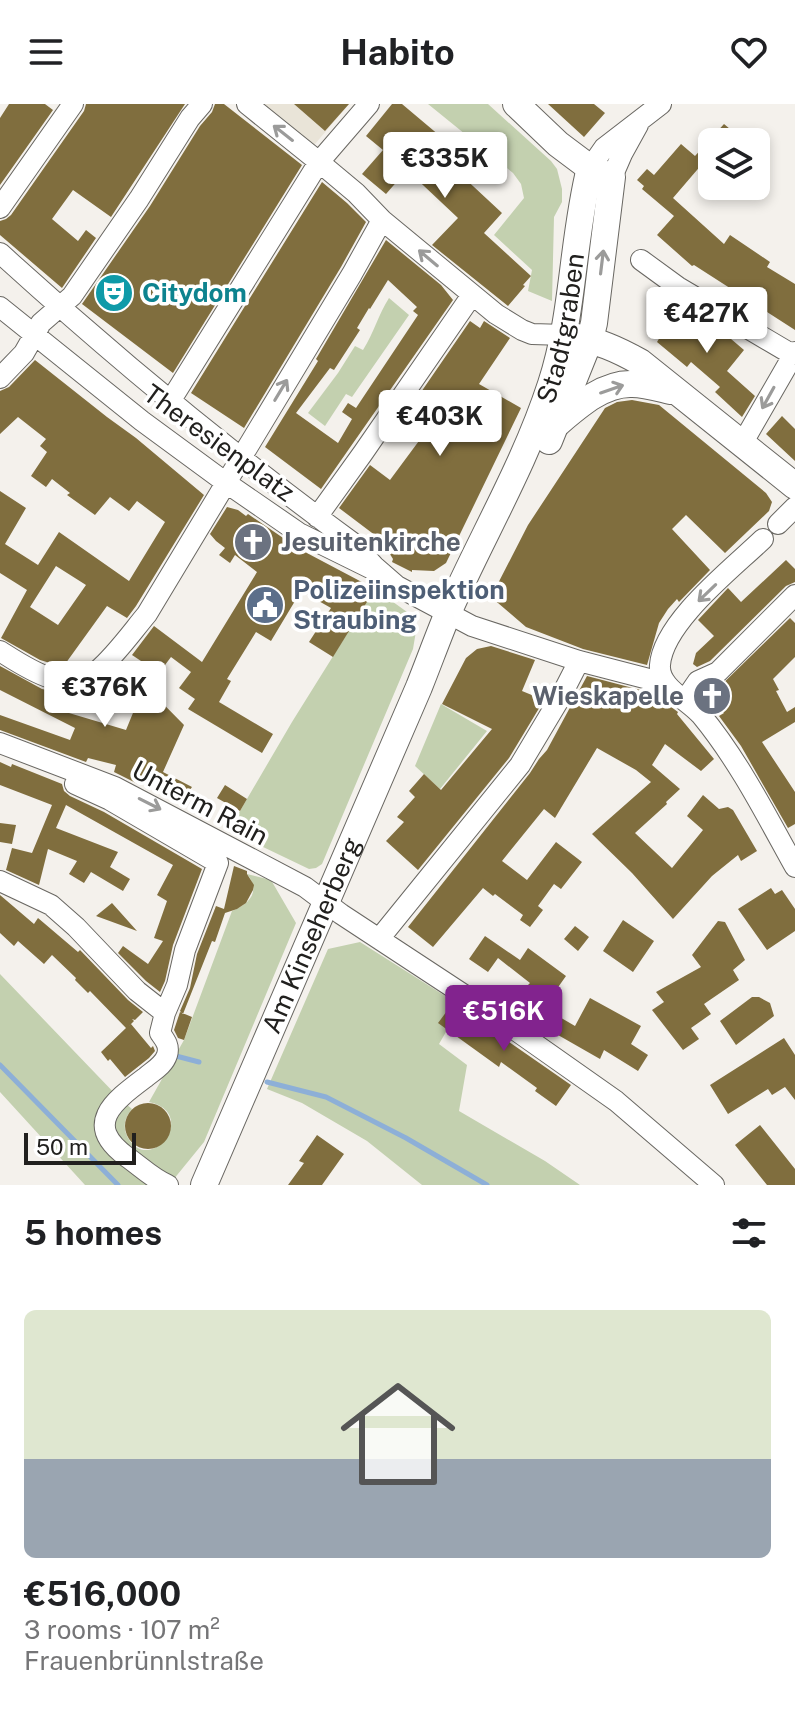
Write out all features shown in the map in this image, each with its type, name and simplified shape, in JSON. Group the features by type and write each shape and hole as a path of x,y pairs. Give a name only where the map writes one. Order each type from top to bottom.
{"main road":[{"path":"516,104 558,144 601,172"},
{"name":"Stadtgraben","path":"455,617 555,425 577,337 581,200 601,172"},
{"path":"577,337 614,347 640,362 795,486"},
{"name":"Stadtgraben","path":"455,617 537,425 552,381 577,337"},
{"path":"555,425 596,394 621,385 641,385 678,392"},
{"name":"Am Kinseherberg","path":"204,1185 419,687 455,617"}],"street":[{"path":"0,378 29,345 41,323 66,302 202,104"},
{"path":"247,104 496,314 532,334 577,337"},
{"path":"171,400 319,162 369,104"},
{"path":"601,172 604,148 661,104"},
{"path":"0,208 71,107"},
{"path":"0,651 29,670 52,679 77,681 96,672 118,648 147,614 382,220"},
{"name":"Theresienplatz","path":"0,253 66,302 171,400 353,543 397,586 455,617 579,661 664,683"},
{"path":"641,260 678,287 794,354 742,444"},
{"path":"317,517 472,295"},
{"name":"Theresienplatz","path":"0,307 29,345 142,421 225,482 299,533 384,575"},
{"path":"193,458 212,433"},
{"path":"795,507 686,612 673,629 659,669 664,683 703,718 745,777 795,867"},
{"path":"685,700 698,681 718,672 795,595"},
{"path":"379,939 520,765 579,661"},
{"name":"Unterm Rain","path":"0,743 112,793 305,887 616,1101 714,1185"},
{"path":"0,756 112,793 218,863 165,1013 160,1033 168,1044 167,1056 160,1066 107,1113 104,1120 104,1132 117,1150 168,1185"},
{"path":"0,881 51,905 137,991 165,1013"}],"shaded area":[{"path":"258,104 349,104 311,145"}],"green space":[{"path":"428,104 488,104 557,169 562,202 554,217 552,301 528,291 532,270 494,235 524,198 521,184 513,173"},
{"path":"389,298 409,315 352,397 346,394 325,426 308,413 355,346 363,350"},
{"path":"375,589 414,617 416,631 413,649 322,864 309,869 230,828"},
{"path":"441,704 487,731 440,789 415,766"},
{"path":"247,874 271,880 296,923 204,1142 169,1185 85,1185 0,1092 0,974 132,1109 125,1122 125,1130 137,1148 148,1150 158,1146 171,1128 170,1118 164,1108 149,1102 184,1040 232,911 252,896 253,886"},
{"path":"360,942 461,1006 439,1044 467,1065 459,1111 580,1185 422,1185 367,1141 302,1103 267,1089 328,949"}],"building":[{"path":"9,104 45,104 53,110 0,185 0,118"},
{"path":"86,104 185,104 111,217 73,190 52,219 78,241 86,230 96,238 62,288 0,235 0,221 11,215"},
{"path":"215,104 224,104 302,165 173,373 82,304"},
{"path":"294,104 349,104 325,131"},
{"path":"392,104 402,104 440,136 431,147 502,213 484,233 531,276 508,306 432,245 458,218 407,170 386,194 362,174 383,150 366,136"},
{"path":"548,104 594,104 605,113 584,137"},
{"path":"681,144 695,156 698,153 698,169 673,198 724,244 730,235 770,262 767,267 795,284 795,330 692,266 657,235 674,216 642,189 644,186 637,180 647,169 654,175"},
{"path":"322,182 366,222 244,428 191,393"},
{"path":"386,240 441,285 453,300 321,489 265,447 318,361 316,359","holes":["388,280 417,307 413,311 418,315 356,408 348,403 342,412 352,419 338,443 296,413 330,368 334,370"]},
{"path":"679,306 724,333 744,350 727,371 755,396 742,417 715,392 720,387 691,362 687,367 657,342"},
{"path":"470,321 480,328 484,321 510,338 479,384 521,408 446,563 434,571 412,572 392,562 388,545 339,508 370,465 390,480 430,426 408,411"},
{"path":"35,360 204,495 127,618 107,606 63,667 40,660 1,638 27,590 0,573 0,491 26,508 5,544 38,565 59,532 129,581 165,522 137,501 129,511 110,497 95,515 67,495 70,493 52,479 46,487 31,476 47,452 40,446 46,439 18,417 0,434 0,391 9,387","holes":["56,566 86,585 58,625 30,607"]},
{"path":"632,400 659,405 766,493 772,502 769,511 725,553 686,515 672,529 710,570 668,609 659,623 647,665 583,649 526,627 491,597 528,525 605,408"},
{"path":"782,416 795,429 795,461 766,434"},
{"path":"227,507 246,516 248,514 288,543 375,589 333,657 309,642 331,608 301,591 271,641 256,632 227,679 231,681 219,702 273,734 262,753 188,709 195,699 179,688 191,672 171,657 159,673 132,655 154,626 202,662 257,572 235,555 230,563 219,555 225,548 210,534"},
{"path":"786,560 795,569 795,582 786,586 710,661 697,667 693,664 696,653 714,636 698,620 728,588 741,602"},
{"path":"790,618 795,623 795,657 773,679 787,712 795,707 795,722 762,742 795,792 795,824 788,828 741,746 719,716 724,713 707,699"},
{"path":"491,646 535,660 522,691 544,700 509,758 418,870 386,841 404,822 397,817 415,797 409,791 424,774 441,790 492,729 442,704 466,658 477,649"},
{"path":"124,664 184,725 163,772 192,787 184,798 141,776 138,784 114,772 116,765 88,758 86,762 0,730 0,715 70,740 75,728 0,690 0,666 42,689 75,696 69,713 126,730 135,708 103,688"},
{"path":"587,676 652,693 678,712 714,759 701,771 665,744 652,765 680,789 635,833 672,868 703,830 687,816 703,795 719,809 728,807 733,810 757,851 741,861 738,855 712,876 673,919 592,834 651,782 597,748 555,818 544,809 502,861 527,880 556,842 582,862 561,889 554,884 538,906 543,910 530,927 520,920 523,915 483,888 433,947 408,927 547,750"},
{"path":"0,762 62,784 70,796 104,812 202,869 173,945 160,992 118,953 123,946 148,964 163,941 154,938 167,901 157,895 173,865 66,805 56,828 118,852 110,867 130,879 123,891 91,872 84,883 69,874 77,861 48,849 39,885 6,870 12,848 32,853 52,805 0,785"},
{"path":"225,785 247,799 240,811 217,798"},
{"path":"0,823 16,825 12,844 0,842"},
{"path":"234,866 247,871 254,885 253,890 246,903 225,913 183,1014 180,1011 190,988 197,954 216,906 224,909"},
{"path":"771,888 775,894 782,890 795,909 795,931 767,950 738,909"},
{"path":"0,895 34,924 38,918 78,952 80,950 143,1012 135,1020 132,1019 131,1024 151,1048 153,1046 155,1051 149,1058 125,1077 110,1059 108,1061 101,1052 126,1028 52,955 44,964 18,941 14,946 0,933"},
{"path":"112,903 137,931 96,916"},
{"path":"623,920 654,941 633,972 603,951"},
{"path":"718,921 725,922 745,960 733,970 739,980 704,1004 711,1014 691,1028 699,1039 683,1050 652,1010 664,1002 656,992 701,967 692,955"},
{"path":"575,926 589,937 578,951 564,939"},
{"path":"485,936 520,960 528,948 566,976 549,1000 498,958 488,972 469,959"},
{"path":"752,997 770,1003 774,1016 736,1045 720,1021"},
{"path":"590,998 641,1026 631,1044 648,1055 638,1071 604,1050 600,1059 544,1027 551,1012 575,1026"},
{"path":"453,1003 571,1085 556,1106 501,1062 499,1067 438,1023"},
{"path":"180,1012 192,1017 184,1040 178,1038 174,1030"},
{"path":"784,1038 795,1055 795,1100 785,1087 772,1095 768,1089 728,1114 710,1085"},
{"path":"148,1103 164,1110 171,1126 164,1142 148,1149 132,1142 125,1126 132,1110"},
{"path":"760,1125 795,1169 795,1185 767,1185 735,1145"},
{"path":"317,1135 344,1154 322,1185 288,1185 304,1163 299,1161"}],"waterway":[{"path":"176,1056 199,1062"},
{"path":"0,1065 118,1185"},
{"path":"267,1082 326,1097 487,1185"}],"place":[{"name":"Citydom","path":"114,293"},
{"name":"Jesuitenkirche","path":"253,542"},
{"name":"Polizeiinspektion Straubing","path":"265,605"},
{"name":"Wieskapelle","path":"712,696"}]}
